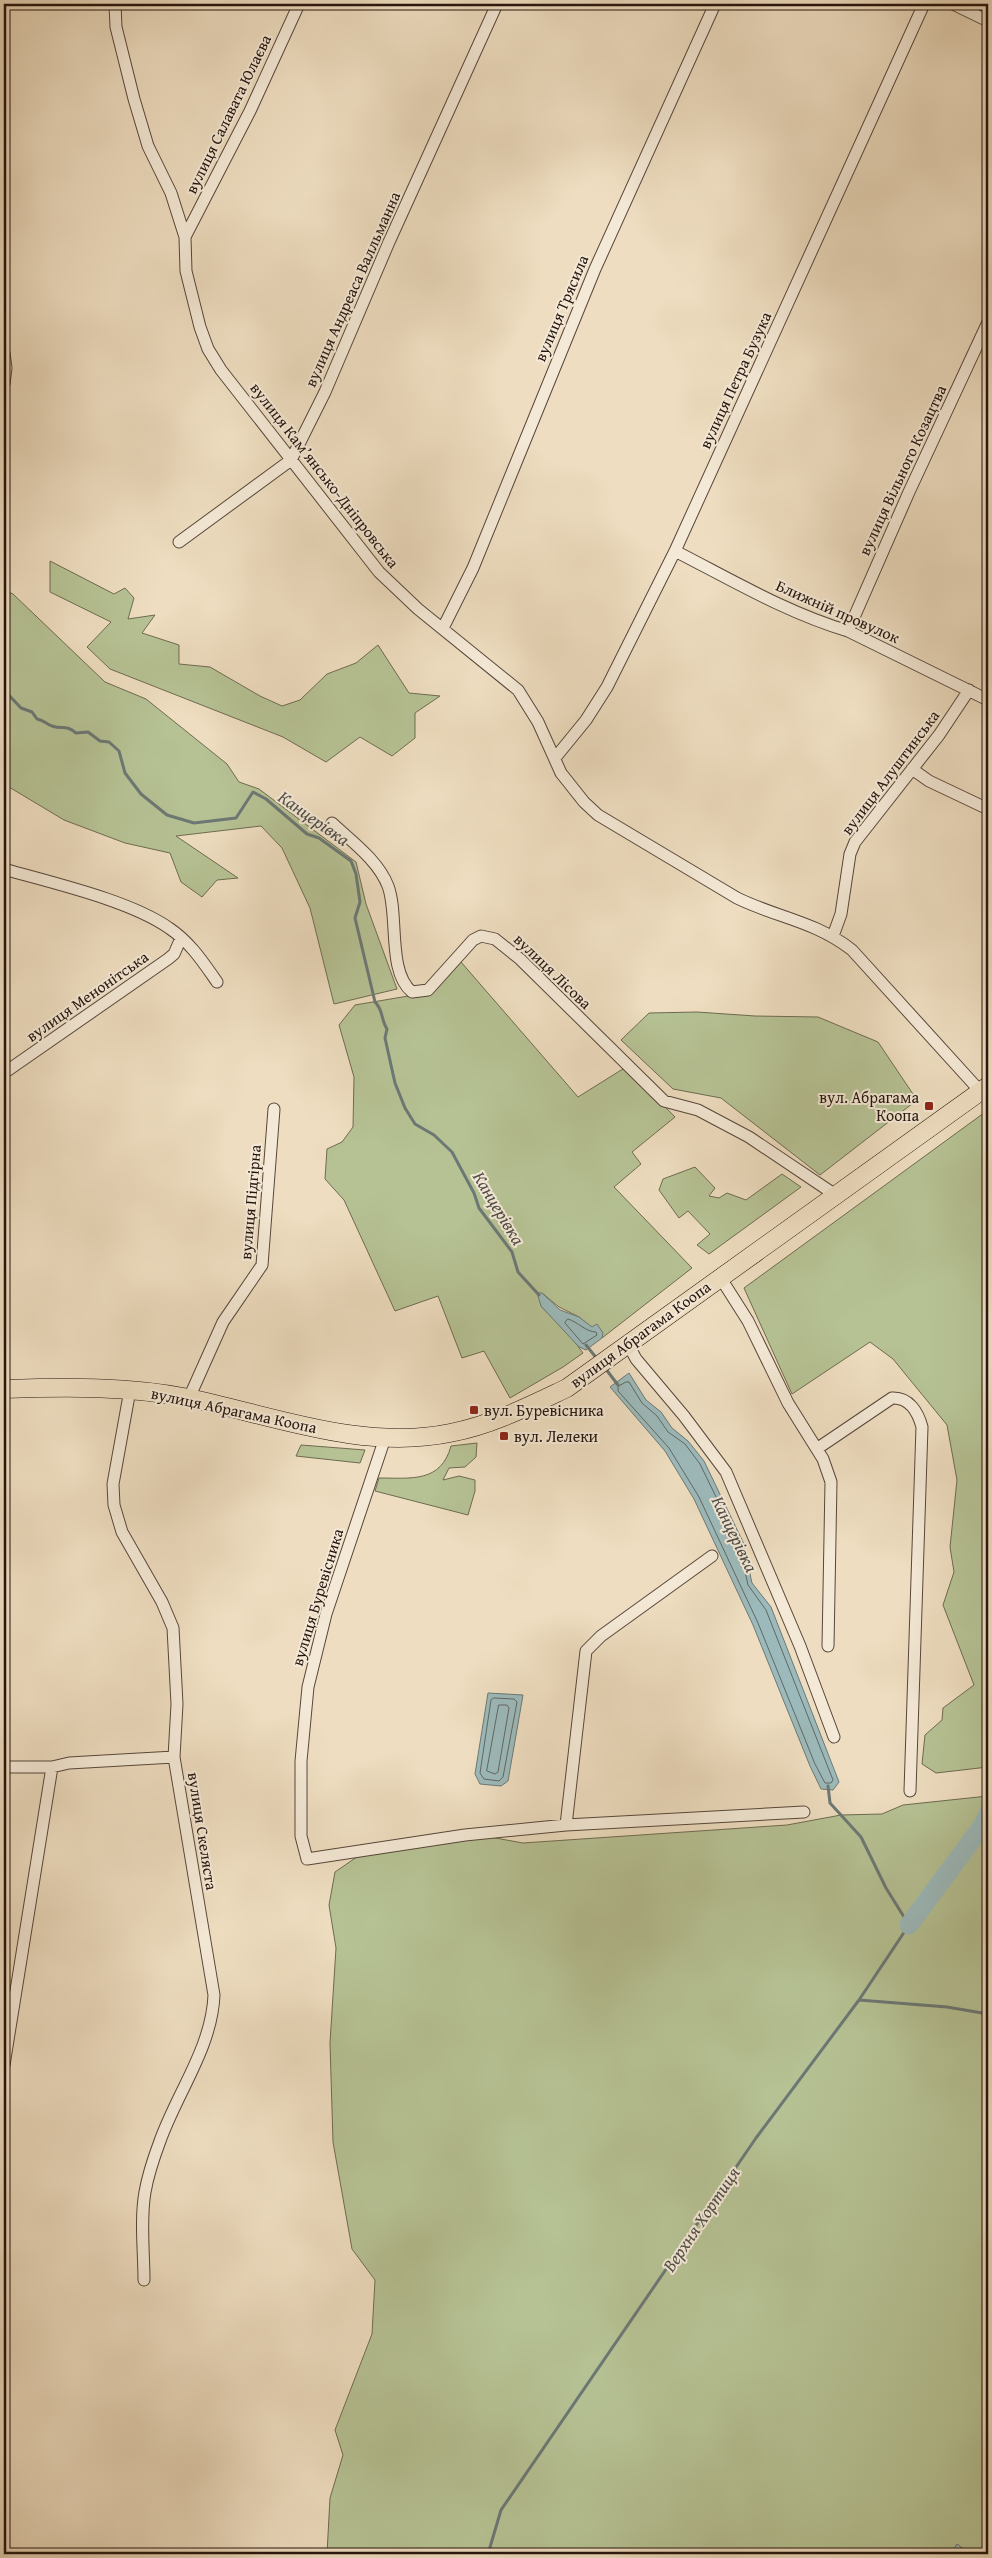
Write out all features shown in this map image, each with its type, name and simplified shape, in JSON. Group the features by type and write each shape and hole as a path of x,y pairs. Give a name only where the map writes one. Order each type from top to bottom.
{"main road":[{"name":"вулиця Абрагама Коопа","path":"4,1389 66,1387 130,1390 189,1398 255,1415 385,1438 451,1433 505,1417 567,1388 984,1089"}],"street":[{"name":"вулиця Кам’янсько-Дніпровська","path":"114,4 116,27 148,146 171,194 185,237 186,271 208,349 221,370 379,572 418,609 518,690 532,710 571,787 598,815 737,898 758,908 790,917 833,936 852,950 984,1089"},
{"name":"вулиця Салавата Юлаєва","path":"185,237 250,111 299,4"},
{"name":"вулиця Андреаса Валльманна","path":"179,542 291,460 325,392 389,242 497,4"},
{"name":"вулиця Трясила","path":"443,628 473,568 595,269 715,4"},
{"name":"вулиця Петра Бузука","path":"555,758 586,720 607,687 674,551 924,4"},
{"path":"959,5 988,21"},
{"name":"вулиця Вільного Козацтва","path":"848,631 909,492 988,322"},
{"path":"4,353 6,368 4,384"},
{"name":"Ближній провулок","path":"674,551 758,593 831,626 848,631 988,698"},
{"name":"вулиця Алуштинська","path":"833,936 846,887 850,854 855,842 955,714 969,690"},
{"path":"912,769 929,781 988,809"},
{"name":"вулиця Лісова","path":"332,822 380,870 384,878 392,901 400,978 412,992 428,990 473,940 480,936 495,939 520,959 664,1102 698,1110 749,1137 837,1196"},
{"path":"4,869 121,906 157,920 195,951 216,982"},
{"name":"вулиця Менонітська","path":"4,1073 168,959 174,954 181,938"},
{"name":"вулиця Підгірна","path":"189,1398 223,1322 262,1265 274,1110"},
{"path":"720,1277 748,1321 788,1403 818,1448 829,1471 831,1482 828,1646"},
{"path":"628,1344 636,1359 684,1416 726,1472 800,1646 834,1737"},
{"name":"вулиця Скеляста","path":"130,1390 113,1484 114,1505 122,1532 162,1602 174,1628 177,1704 174,1757 209,1959 213,2007 196,2064 168,2118 146,2187 143,2209 144,2280"},
{"path":"818,1448 892,1398 903,1400 915,1409 922,1427 910,1791"},
{"name":"вулиця Буревісника","path":"385,1438 326,1614 308,1687 301,1761 301,1836 307,1859 465,1835 566,1825"},
{"path":"712,1556 601,1636 586,1651 566,1825 804,1812"},
{"path":"4,1767 52,1768 69,1763 174,1757"},
{"path":"4,2065 52,1768"}],"green space":[{"path":"50,561 114,594 125,588 134,598 128,619 155,615 142,633 179,645 179,664 210,667 260,696 282,706 300,700 327,674 356,663 378,645 409,693 440,696 415,713 415,738 392,756 360,737 326,762 283,737 110,669 87,647 111,622 50,592"},
{"path":"4,590 13,594 105,682 146,699 227,764 239,782 259,789 356,862 366,904 397,989 334,1004 310,908 282,848 261,826 176,836 238,878 217,880 202,897 181,882 170,853 125,843 64,820 4,784"},
{"path":"461,962 578,1097 626,1067 675,1117 632,1152 641,1164 614,1187 692,1268 602,1338 579,1317 559,1307 542,1293 541,1306 571,1337 583,1353 510,1398 484,1351 462,1358 438,1296 395,1311 344,1200 325,1179 327,1149 342,1142 353,1127 354,1077 339,1025 355,1005 432,992"},
{"path":"697,1012 755,1016 818,1017 878,1042 917,1100 820,1175 721,1098 673,1089 621,1040 649,1013"},
{"path":"988,1110 988,1767 936,1773 922,1764 925,1735 942,1720 943,1708 974,1685 943,1605 954,1572 950,1547 957,1480 947,1425 893,1359 870,1342 792,1394 744,1288"},
{"path":"695,1167 715,1188 709,1196 719,1198 727,1193 746,1200 782,1174 801,1187 709,1254 697,1245 710,1234 688,1211 679,1218 659,1190 663,1179"},
{"path":"477,1443 476,1457 465,1467 449,1468 443,1480 459,1476 475,1480 475,1491 468,1515 375,1491 379,1478 413,1478 423,1476 440,1467 451,1446"},
{"path":"301,1445 365,1450 360,1463 296,1456"},
{"path":"988,1796 988,2554 970,2554 957,2544 951,2554 327,2554 330,2498 343,2455 335,2430 372,2334 375,2280 352,2249 333,2142 330,2043 336,1948 329,1905 335,1872 367,1850 490,1837 523,1843 787,1825 841,1815 882,1814 903,1805"}],"water":[{"path":"537,1293 542,1293 560,1310 579,1317 592,1327 597,1324 603,1333 602,1338 586,1350 579,1347 541,1306"},
{"path":"629,1373 646,1400 661,1412 672,1428 688,1441 704,1461 743,1542 752,1583 771,1607 839,1782 833,1790 821,1789 810,1766 753,1625 694,1499 665,1451 610,1387"},
{"path":"488,1693 523,1695 508,1781 501,1786 480,1784 475,1774"},
{"path":"957,2544 970,2554 951,2554"}],"waterway":[{"name":"Канцерівка","path":"4,690 21,708 32,712 37,719 52,726 66,728 76,733 88,732 100,741 109,742 119,751 125,773 141,794 167,815 194,823 236,818 253,792 266,799 307,834 319,838 351,861 356,874 360,902 355,918 375,1002 378,1005 387,1029 385,1038 395,1083 405,1108 415,1124 434,1135 452,1152 474,1193 479,1208 512,1252 518,1272 539,1295"},
{"name":"Канцерівка","path":"586,1345 598,1360"},
{"name":"Канцерівка","path":"605,1368 618,1385"},
{"name":"Канцерівка","path":"828,1786 830,1803 861,1837 886,1888 909,1925 859,2000"},
{"name":"Верхня Хортиця","path":"909,1925 983,1825 988,1814"},
{"name":"Верхня Хортиця","path":"488,2554 501,2510 756,2138 859,2000 947,2007 988,2014"}],"place":[{"name":"вул. Абрагама Коопа","path":"929,1106"},
{"name":"вул. Буревісника","path":"474,1410"},
{"name":"вул. Лелеки","path":"504,1436"}]}
